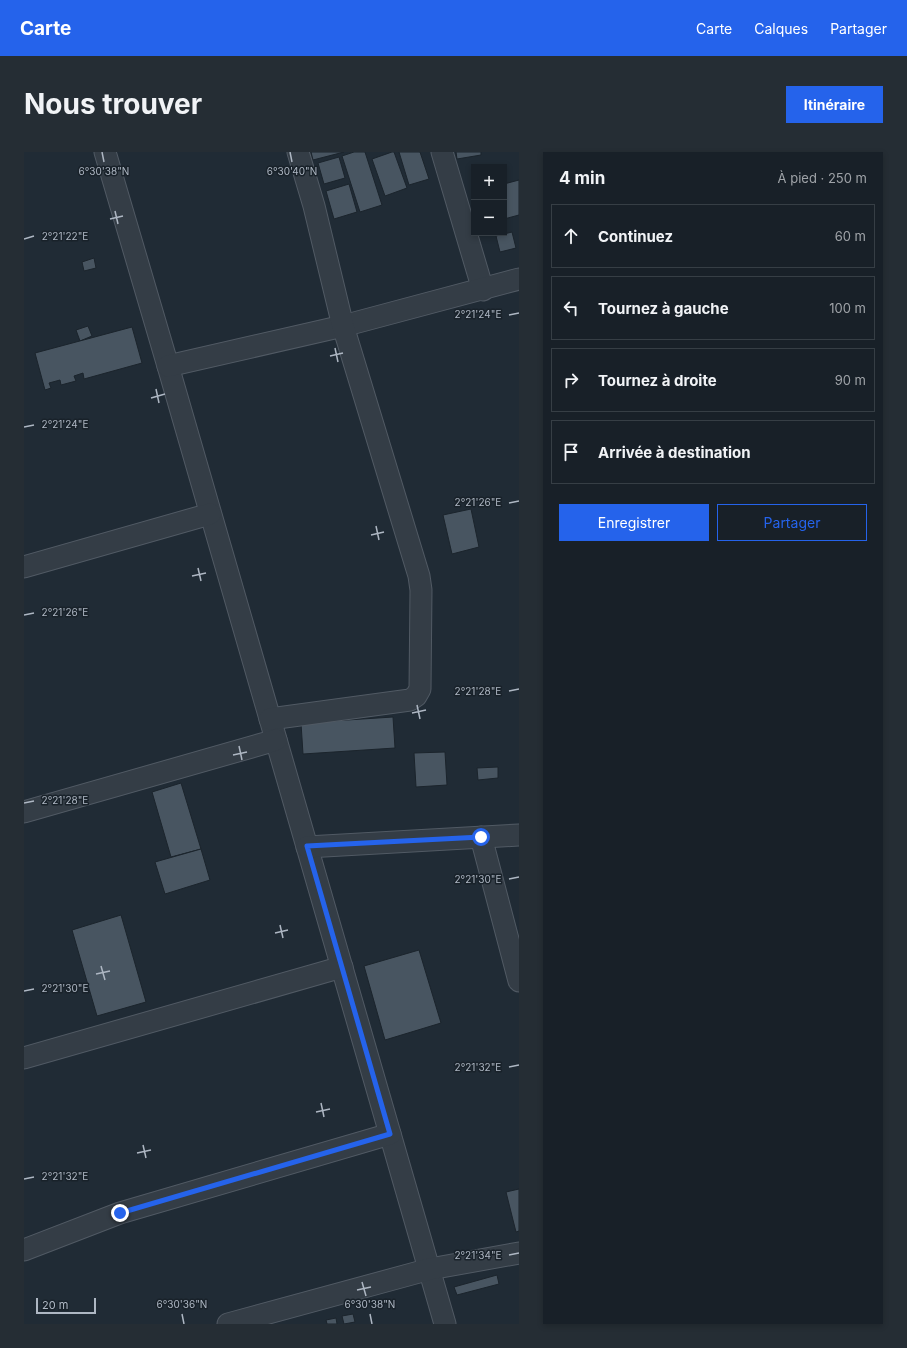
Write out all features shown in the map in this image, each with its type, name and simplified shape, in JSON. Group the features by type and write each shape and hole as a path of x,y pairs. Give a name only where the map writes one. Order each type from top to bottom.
{"street":[{"path":"105,152 445,1324"},
{"path":"270,719 410,700 416,696 420,689 421,590 419,576 343,326 314,206 298,152"},
{"path":"442,152 483,290"},
{"path":"168,366 343,326 483,290 519,279"},
{"path":"24,567 210,514"},
{"path":"24,812 276,740"},
{"path":"307,846 519,835"},
{"path":"481,837 519,981"},
{"path":"24,1058 342,967"},
{"path":"24,1250 120,1213 390,1134"},
{"path":"228,1324 430,1269 519,1253"}],"building":[{"path":"311,152 344,152 313,160"},
{"path":"354,152 365,152 382,205 360,212 342,156"},
{"path":"394,152 407,188 385,196 372,159"},
{"path":"399,152 420,152 429,179 409,185"},
{"path":"456,152 481,152 481,155 457,159"},
{"path":"339,157 345,178 324,184 318,163"},
{"path":"519,180 519,215 507,218 507,200 507,183"},
{"path":"349,184 357,212 334,219 326,191"},
{"path":"512,232 516,248 500,252 496,236 507,236 507,233"},
{"path":"94,258 96,268 84,271 82,262"},
{"path":"88,326 92,336 80,341 76,330"},
{"path":"132,327 142,363 84,379 83,373 74,376 76,381 61,385 60,380 49,383 51,388 45,390 35,353"},
{"path":"471,509 479,547 452,554 443,515"},
{"path":"393,717 395,748 303,754 301,723"},
{"path":"445,752 447,785 416,787 414,753"},
{"path":"498,767 498,778 478,780 477,768"},
{"path":"181,783 201,849 171,857 152,792"},
{"path":"201,849 210,880 165,894 155,862"},
{"path":"121,915 146,1002 97,1016 72,930"},
{"path":"419,950 441,1023 385,1040 364,966"},
{"path":"519,1189 519,1231 516,1232 506,1192"},
{"path":"497,1275 499,1284 457,1295 454,1287"},
{"path":"353,1314 355,1322 344,1324 342,1316"},
{"path":"336,1318 337,1324 327,1324 326,1320"}],"route":[{"path":"120,1213 390,1134 307,846 481,837"}]}
